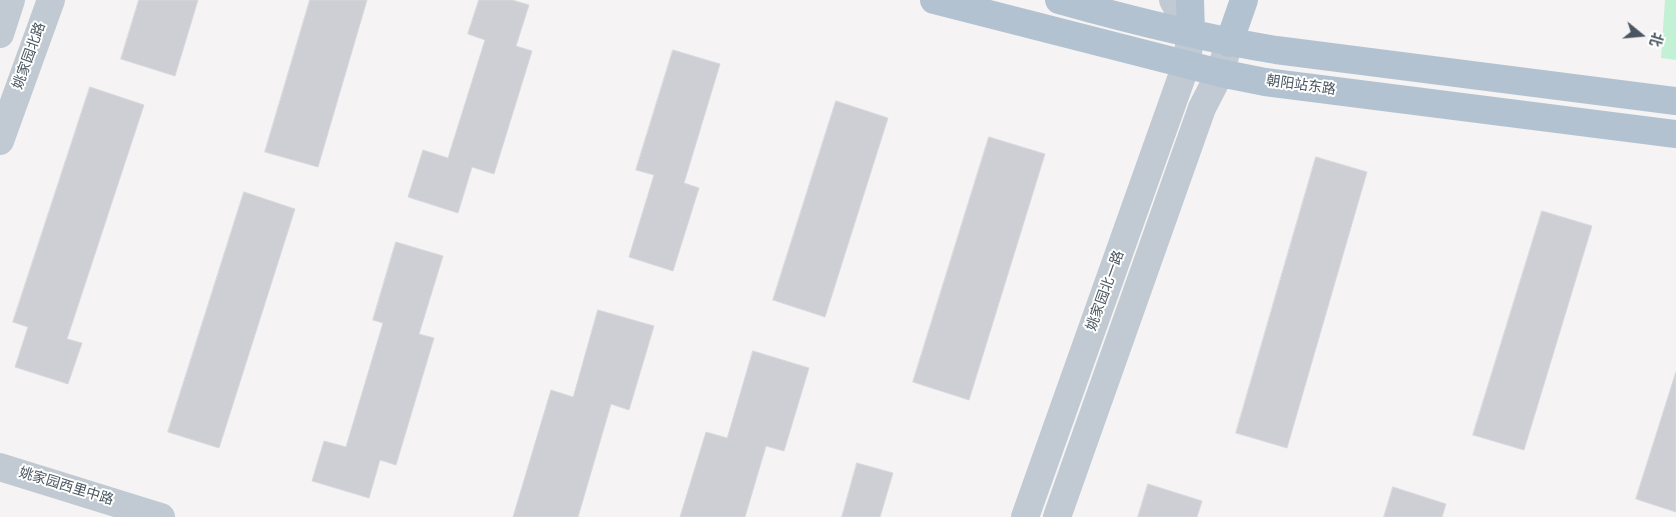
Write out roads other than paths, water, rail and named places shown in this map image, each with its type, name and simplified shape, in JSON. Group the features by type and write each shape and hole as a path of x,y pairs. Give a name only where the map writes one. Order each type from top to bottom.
{"main road":[{"name":"朝阳站东路","path":"934,0 1186,65 1265,82 1676,134"},
{"path":"1059,0 1229,43 1676,101"},
{"path":"1190,0 1191,33"},
{"path":"1229,43 1244,0"}],"street":[{"path":"0,34 11,0"},
{"name":"姚家园北路","path":"0,141 51,0"},
{"path":"1173,0 1191,33"},
{"name":"姚家园北一路","path":"1025,517 1186,65 1191,33"},
{"name":"姚家园北一路","path":"1058,517 1202,108 1220,73 1229,43"},
{"name":"姚家园西里中路","path":"0,467 161,517"}]}
